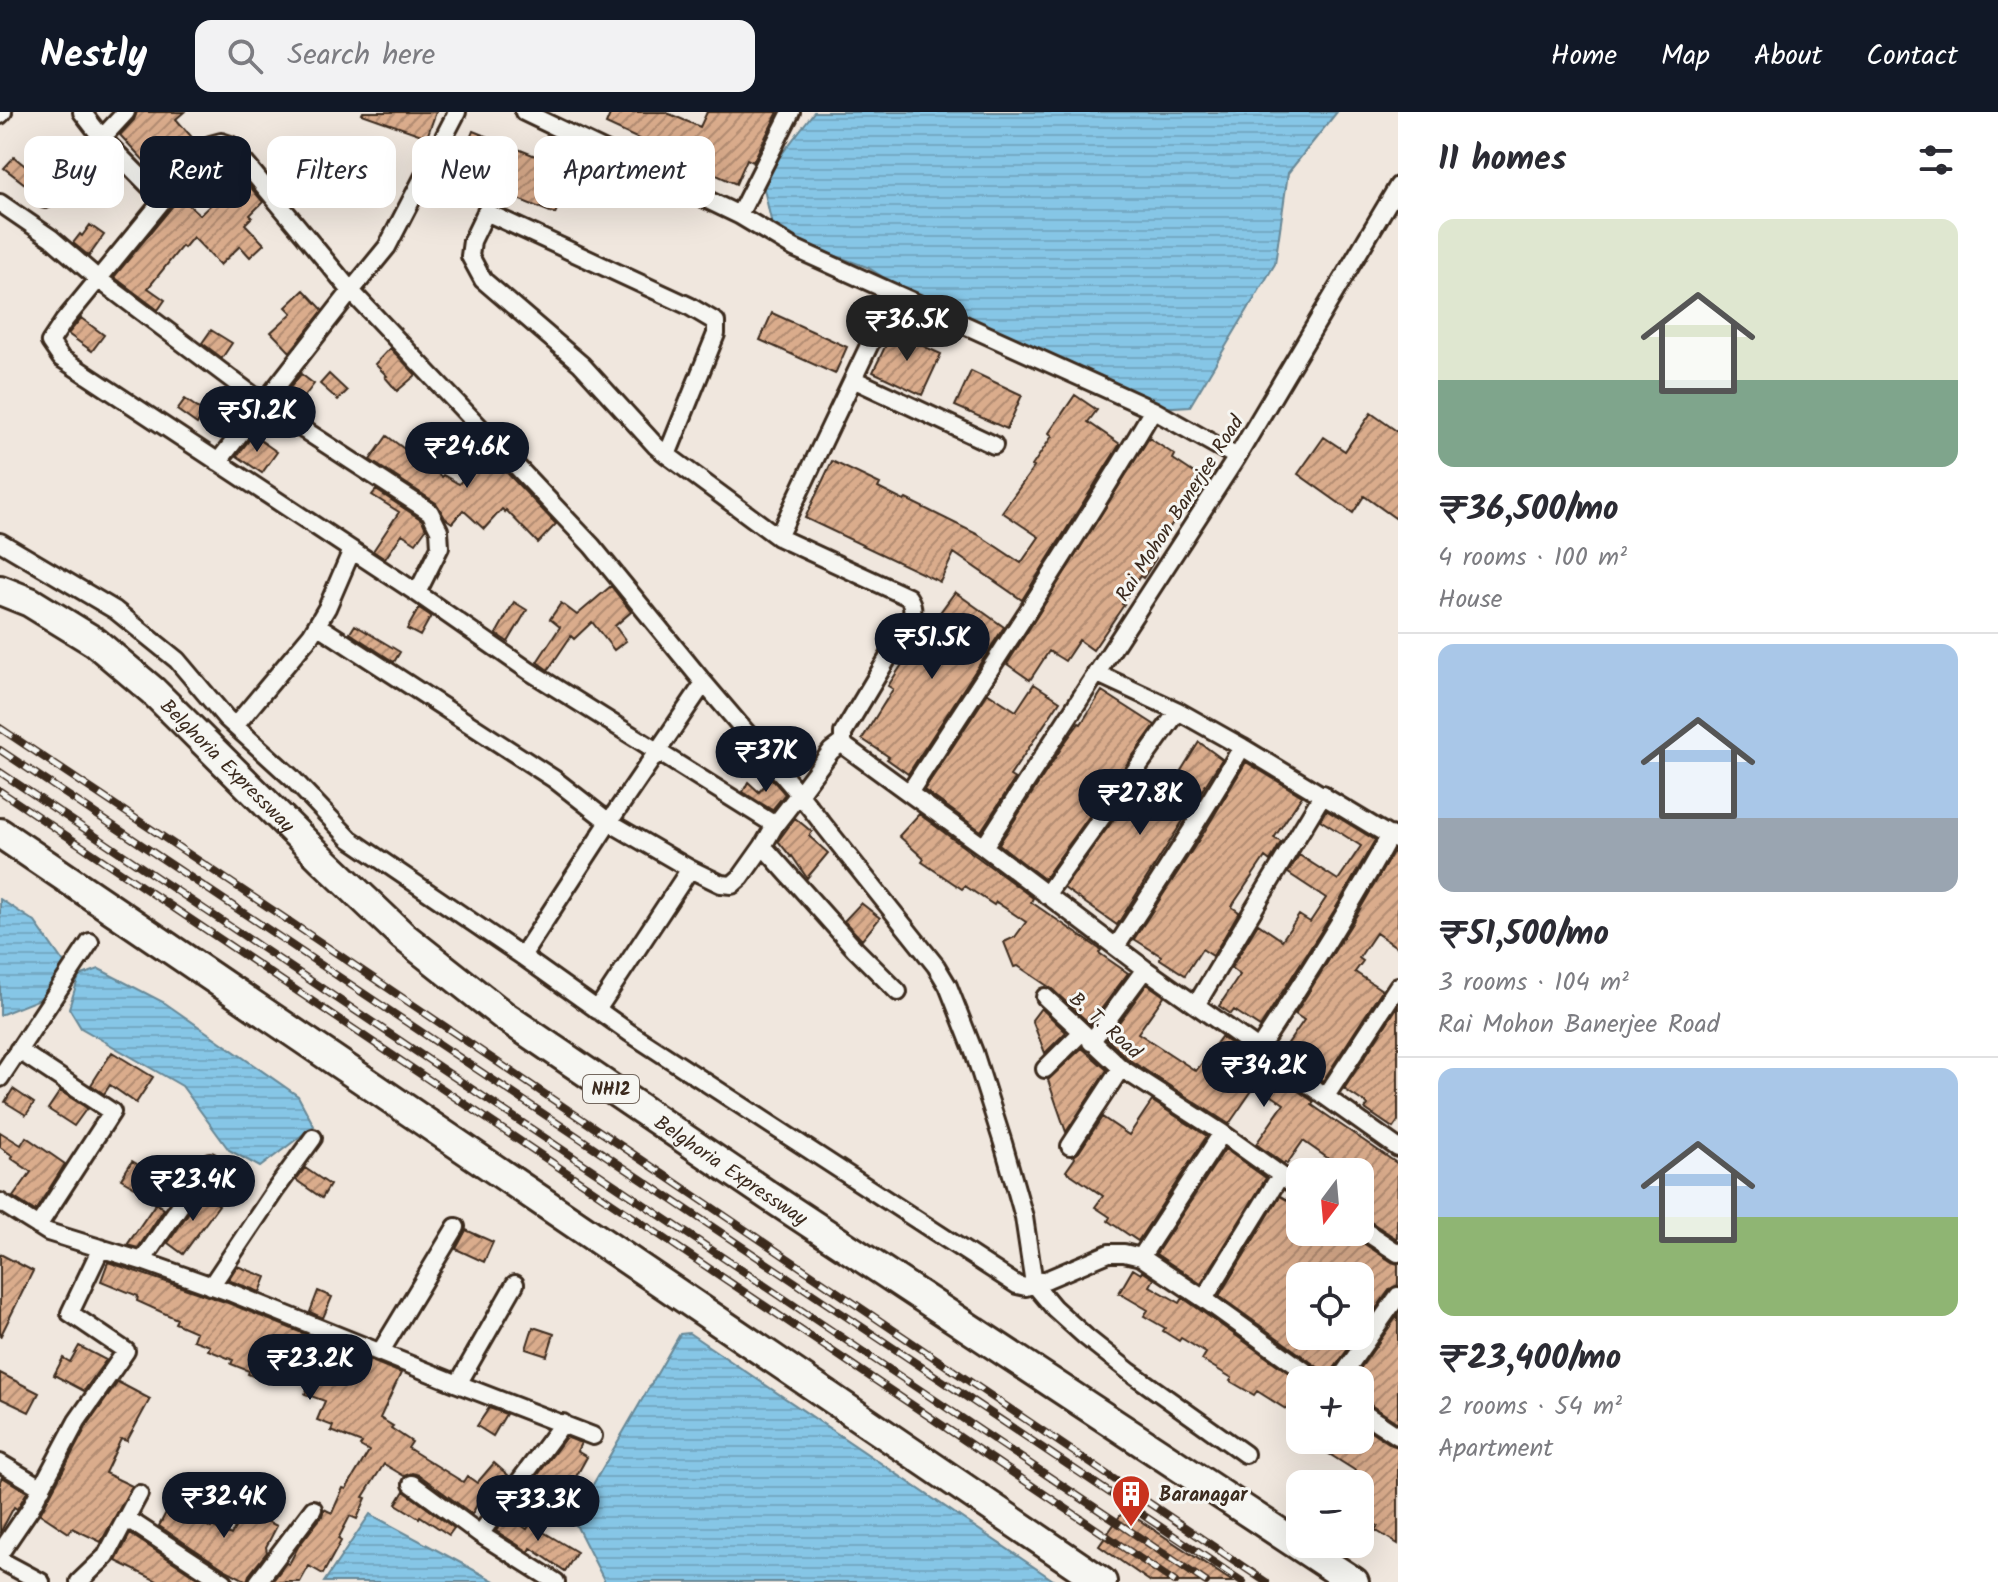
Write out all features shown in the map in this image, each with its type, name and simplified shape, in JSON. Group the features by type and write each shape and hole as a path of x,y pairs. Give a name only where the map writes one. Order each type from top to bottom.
{"highway":[{"name":"Belghoria Expressway","path":"0,590 30,602 95,642 153,691 403,936 504,1016 769,1196 1354,1582"},
{"path":"0,833 1102,1582"}],"street":[{"path":"82,112 100,136"},
{"path":"104,136 126,112"},
{"path":"218,462 387,247 457,112"},
{"path":"524,112 739,215 794,248 1153,410 1237,457"},
{"path":"739,215 791,112"},
{"path":"124,160 140,177"},
{"path":"251,170 351,291 592,546 704,683 803,789 936,966 948,986 974,1052 1041,1282 1054,1308 1130,1372 1245,1454"},
{"name":"Rai Mohon Banerjee Road","path":"984,847 1237,457 1398,186"},
{"path":"0,203 51,238 97,278 263,403 430,512 439,530 440,547 417,593"},
{"path":"156,208 97,278 50,342 61,358 417,593 529,671 775,825"},
{"path":"317,625 554,779 609,822 690,869 721,884 732,885 837,747 910,621 912,603 908,597 778,537 667,455 656,446 581,364 483,280 470,256 472,241 486,212 689,306 716,322 716,334 667,455"},
{"path":"778,537 894,293"},
{"path":"853,379 994,445"},
{"path":"909,793 1110,484 1153,410"},
{"path":"0,542 115,610 177,660 235,726 292,778 350,839 630,1033 1017,1285 1026,1287 1041,1282 1109,1253 1141,1257 1297,1366"},
{"path":"235,726 311,635 327,608 352,550"},
{"path":"1096,673 1178,711 1394,838 1258,1050"},
{"path":"522,956 704,683"},
{"path":"1046,895 1178,711"},
{"path":"837,747 846,747 1258,1050 1396,1140"},
{"path":"1116,947 1210,803 1242,747"},
{"path":"1196,1005 1323,794"},
{"path":"763,846 854,948 898,992"},
{"path":"597,1010 690,869"},
{"path":"0,1078 90,942"},
{"path":"1045,1069 1086,1037 1145,969"},
{"path":"1326,1096 1398,986"},
{"name":"B. T. Road","path":"1045,997 1121,1068 1222,1133 1286,1180"},
{"path":"18,1050 112,1112 38,1226"},
{"path":"1070,1146 1121,1068"},
{"path":"1141,1257 1222,1133"},
{"path":"211,1286 313,1138"},
{"path":"142,1261 210,1162"},
{"path":"1204,1299 1280,1176"},
{"path":"0,1202 48,1232 211,1286 593,1436"},
{"path":"381,1351 456,1227"},
{"path":"1374,1237 1398,1253"},
{"path":"0,1553 30,1509 77,1421 126,1351 70,1313 101,1248"},
{"path":"458,1384 515,1284"},
{"path":"1349,1366 1398,1296"},
{"path":"1374,1420 1398,1436"},
{"path":"480,1534 563,1423"},
{"path":"0,1463 42,1488"},
{"path":"412,1484 480,1534 556,1582"},
{"path":"79,1582 106,1556 139,1494"},
{"path":"258,1582 313,1509"},
{"path":"126,1518 224,1582"},
{"path":"0,1560 41,1582"}],"water":[{"path":"814,112 1337,112 1288,173 1275,264 1190,406 1140,409 969,332 867,267 774,234 762,180"},
{"path":"0,899 35,922 64,963 40,999 0,1015"},
{"path":"99,969 165,1003 298,1096 314,1126 260,1167 229,1150 182,1086 81,1028 69,1008 79,976"},
{"path":"689,1333 1056,1582 605,1582 573,1519 680,1334"},
{"path":"370,1514 496,1582 324,1582"}],"building":[{"path":"137,112 184,112 176,119 191,136 140,136 140,156 120,135"},
{"path":"363,112 436,112 427,136"},
{"path":"611,112 665,112 700,127 707,112 778,112 753,162 747,159 736,184 715,174 715,136 632,136 606,124"},
{"path":"518,149 534,155 534,206 518,199"},
{"path":"14,157 24,165 24,183 4,168"},
{"path":"251,188 263,202 245,224 264,244 250,257 240,246 220,265 193,237 148,288 165,300 158,310 114,277 171,208 192,208 200,215 207,208 251,208"},
{"path":"540,208 558,208 555,214"},
{"path":"90,225 104,235 89,256 73,243"},
{"path":"304,290 323,310 290,352 271,332 292,313 286,307"},
{"path":"772,313 847,347 835,374 760,340"},
{"path":"81,318 104,335 92,351 68,334"},
{"path":"211,330 232,343 222,358 202,343"},
{"path":"892,332 941,354 922,395 873,372"},
{"path":"390,348 416,375 397,391 375,364"},
{"path":"971,371 1022,395 1007,429 955,406"},
{"path":"301,374 314,384 294,410 280,401"},
{"path":"329,374 347,391 338,400 320,384"},
{"path":"1075,395 1097,410 1088,422 1120,444 1022,600 954,553 940,582 805,518 832,461 880,484 878,488 979,535 1021,563 1039,537 1002,512 1034,467 1052,436 1049,433"},
{"path":"185,399 205,413 197,424 177,410"},
{"path":"1371,413 1398,432 1398,520 1364,496 1353,513 1298,474 1324,437 1345,451"},
{"path":"253,435 277,452 262,473 237,456"},
{"path":"387,436 442,477 459,484 486,451 556,524 538,543 502,509 484,529 463,510 452,523 436,503 370,460"},
{"path":"1149,438 1206,481 1151,555 1156,558 1143,578 1140,576 1093,650 1079,640 1065,661 1049,651 1030,680 1007,664"},
{"path":"376,490 422,520 426,529 416,543 402,534 385,559 373,551 399,512 372,495"},
{"path":"611,586 631,612 615,626 626,641 614,650 592,622 574,639 571,636 548,670 537,662 560,627 550,619 561,603 577,615"},
{"path":"955,592 1004,627 908,774 862,739 893,689 888,686"},
{"path":"514,602 527,610 508,642 496,634"},
{"path":"419,608 431,616 420,636 407,629"},
{"path":"355,625 400,652 394,662 350,633"},
{"path":"1034,684 1060,701 1010,776 1015,779 981,831 924,790 988,693 1016,711"},
{"path":"1102,691 1155,725 1044,879 999,844"},
{"path":"1199,742 1222,759 1117,925 1064,888 1148,772 1170,788"},
{"path":"1246,762 1302,796 1274,838 1281,842 1270,861 1265,857 1234,903 1232,907 1239,912 1213,956 1202,949 1185,975 1134,939"},
{"path":"771,778 785,794 772,810 743,792 748,782 759,792"},
{"path":"1326,810 1375,840 1260,1027 1234,1010 1231,1014 1219,1006 1240,975 1231,968 1258,924 1282,940 1299,915 1310,922 1326,898 1288,873 1299,855 1338,880 1361,846 1320,820"},
{"path":"919,814 1128,973 1090,1024 1052,989 1018,966 1014,967 1004,942 1015,937 1026,922 965,886 962,889 922,862 924,859 899,836"},
{"path":"795,818 812,832 809,836 828,853 807,878 778,841"},
{"path":"1393,852 1398,855 1398,948 1376,933 1359,958 1363,961 1355,972 1382,990 1323,1081 1282,1052 1304,1020 1295,1014"},
{"path":"861,903 880,918 862,940 844,921"},
{"path":"1147,984 1164,996 1138,1033 1196,1071 1221,1037 1398,1164 1397,1239 1374,1224 1374,1158 1327,1158 1303,1141 1284,1164 1256,1144 1284,1104 1256,1085 1229,1124 1128,1059 1107,1039"},
{"path":"1398,1006 1398,1121 1393,1128 1365,1109 1368,1105 1344,1089"},
{"path":"1041,1008 1066,1032 1045,1053 1032,1020"},
{"path":"1082,1048 1107,1070 1066,1132 1048,1080"},
{"path":"112,1052 153,1077 136,1103 110,1085 104,1094 91,1085"},
{"path":"13,1089 34,1103 26,1115 5,1102"},
{"path":"60,1091 87,1108 74,1126 48,1109"},
{"path":"1152,1101 1207,1136 1138,1241 1108,1221 1110,1217 1095,1207 1103,1196 1066,1171 1102,1117 1129,1135"},
{"path":"0,1132 21,1145 26,1137 65,1164 35,1211 13,1197 31,1172 0,1147"},
{"path":"1225,1149 1266,1178 1201,1284 1156,1254"},
{"path":"132,1161 157,1176 147,1194 121,1179"},
{"path":"305,1168 330,1185 322,1198 296,1180"},
{"path":"202,1193 219,1205 183,1254 168,1243"},
{"path":"1280,1196 1286,1199 1286,1246 1368,1246 1398,1264 1398,1285 1390,1289 1375,1310 1374,1262 1286,1262 1286,1344 1219,1296"},
{"path":"156,1203 164,1209 138,1248 127,1245"},
{"path":"466,1230 493,1242 484,1262 456,1249"},
{"path":"0,1254 33,1271 0,1337"},
{"path":"108,1262 228,1303 401,1373 380,1418 412,1442 408,1448 463,1482 467,1476 477,1483 494,1463 508,1475 482,1505 478,1503 472,1514 419,1475 412,1473 404,1476 384,1464 363,1497 366,1498 357,1519 350,1516 323,1574 309,1566 300,1582 272,1582 286,1563 289,1564 324,1509 332,1513 343,1488 346,1489 369,1451 360,1446 362,1443 331,1431 333,1426 317,1420 325,1401 305,1394 314,1373 311,1372 313,1368 280,1354 268,1383 248,1374 249,1371 231,1364 233,1360 193,1340 196,1332 175,1323 177,1319 137,1301 138,1296 101,1281"},
{"path":"237,1266 266,1277 260,1292 228,1280"},
{"path":"1133,1269 1154,1279 1150,1286 1180,1303 1183,1298 1286,1371 1286,1409 1257,1391 1254,1395 1230,1381 1232,1378 1202,1360 1206,1353 1163,1331 1165,1328 1144,1316 1148,1310 1119,1293"},
{"path":"318,1291 332,1297 323,1318 310,1312"},
{"path":"1398,1315 1398,1423 1374,1407 1374,1366 1362,1366"},
{"path":"533,1327 554,1334 547,1356 526,1349"},
{"path":"79,1346 106,1360 84,1391 54,1375 63,1358 70,1362"},
{"path":"1294,1350 1347,1350 1336,1366 1316,1366"},
{"path":"0,1373 39,1393 29,1412 0,1398"},
{"path":"118,1382 150,1399 127,1441 121,1439 105,1473 132,1486 101,1542 72,1528 69,1533 40,1514 86,1427"},
{"path":"489,1408 506,1414 493,1436 477,1426"},
{"path":"1374,1433 1398,1447 1398,1544 1375,1530 1378,1526 1374,1524 1374,1470 1354,1470 1329,1454 1374,1454"},
{"path":"566,1437 581,1443 577,1451 587,1457 559,1507 529,1487"},
{"path":"2,1477 27,1492 17,1509 14,1507 0,1533 0,1481"},
{"path":"404,1491 454,1528 449,1535 396,1504"},
{"path":"170,1505 211,1528 231,1535 245,1510 277,1526 266,1547 267,1552 247,1581 159,1526"},
{"name":"Baranagar","path":"1124,1510 1233,1582 1151,1582 1099,1546"},
{"path":"507,1516 527,1529 530,1524 577,1552 565,1571 531,1548 529,1552 496,1531"},
{"path":"130,1534 204,1582 159,1582 116,1561"}],"railway":[{"path":"0,728 1266,1582"},
{"path":"0,750 1243,1582"},
{"path":"0,772 1206,1582"},
{"path":"0,791 1175,1582"}],"place":[{"name":"Baranagar","path":"1131,1528"}]}
